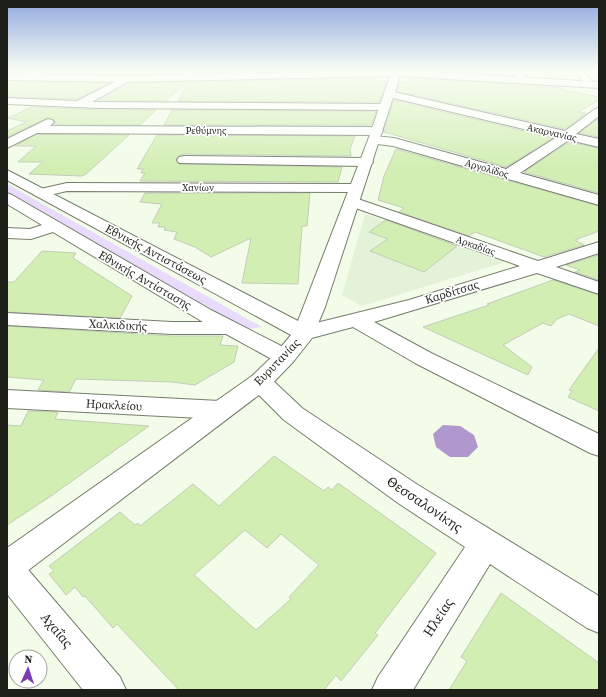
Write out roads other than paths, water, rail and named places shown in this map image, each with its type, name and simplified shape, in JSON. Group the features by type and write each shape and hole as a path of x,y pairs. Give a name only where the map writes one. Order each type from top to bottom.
{"street":[{"name":"Ακαρνανίας","path":"20,103 79,105 231,103"},
{"path":"7,144 83,103"},
{"name":"Ευρυτανίας","path":"7,568 260,382 285,357 304,333 376,136 386,103"},
{"name":"Ακαρνανίας","path":"400,103 599,143"},
{"path":"509,174 566,136 599,111"},
{"name":"Ρεθύμνης","path":"36,129 376,136"},
{"name":"Αργολίδος","path":"376,136 599,200"},
{"path":"184,160 366,162"},
{"name":"Εθνικής Αντιστάσεως","path":"7,174 304,333"},
{"name":"Χανίων","path":"41,193 67,187 85,187 354,195"},
{"name":"Αρκαδίας","path":"354,195 599,288"},
{"name":"Εθνικής Αντίστασης","path":"7,198 53,227 229,328 285,357"},
{"path":"7,233 31,234 53,227"},
{"name":"Καρδίτσας","path":"304,333 357,321 599,247"},
{"name":"Χαλκιδικής","path":"7,319 172,328 229,328"},
{"path":"357,321 423,358 599,446"},
{"name":"Θεσσαλονίκης","path":"260,382 293,414 485,544 599,616"},
{"name":"Ηρακλείου","path":"7,399 220,410"},
{"name":"Ηλείας","path":"391,690 485,544"},
{"name":"Αχαΐας","path":"7,568 107,690"}]}
